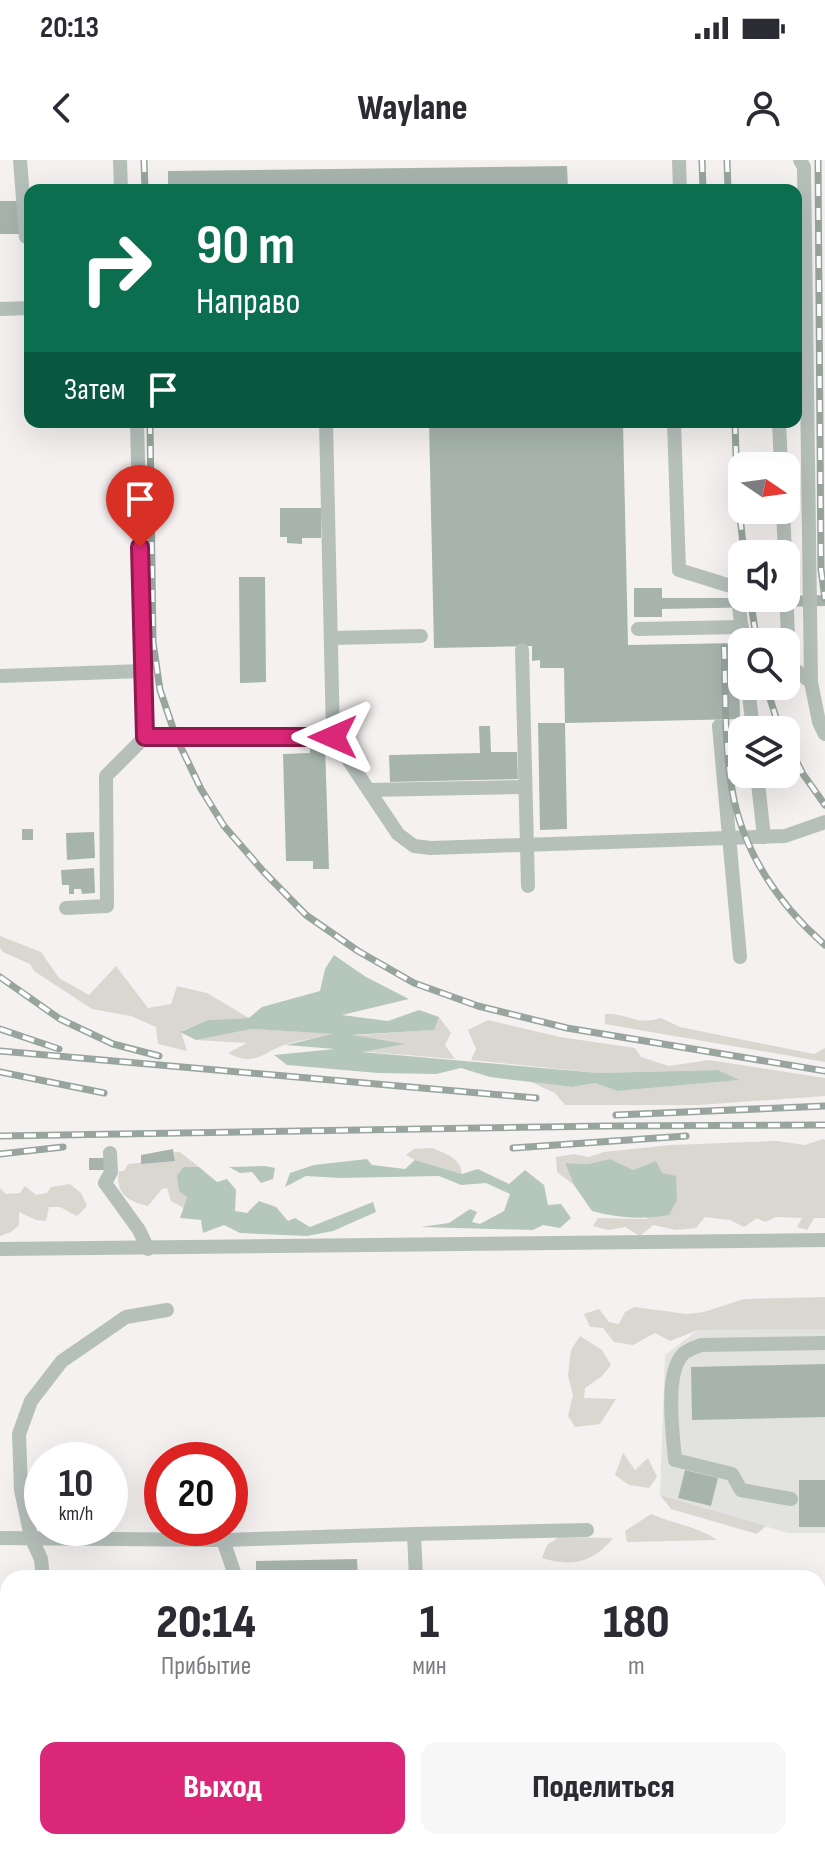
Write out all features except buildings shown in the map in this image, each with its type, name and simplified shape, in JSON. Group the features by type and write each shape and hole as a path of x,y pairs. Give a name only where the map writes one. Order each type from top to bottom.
{"lane":[{"path":"20,160 24,211"},
{"path":"120,160 121,184"},
{"path":"679,160 680,184"},
{"path":"800,160 804,167 802,261"},
{"path":"0,309 24,308"},
{"path":"802,410 811,682 819,722 825,734"},
{"path":"137,428 145,737"},
{"path":"326,428 333,737 398,834 414,846 431,848 527,846 785,836 825,822"},
{"path":"674,428 679,570 737,588 741,628"},
{"path":"779,428 780,452"},
{"path":"787,612 789,665 811,682"},
{"path":"638,629 728,633"},
{"path":"331,638 421,636"},
{"path":"522,650 528,886"},
{"path":"0,676 143,671"},
{"path":"719,726 740,957"},
{"path":"66,908 107,906 106,776 145,737 333,737"},
{"path":"369,790 525,787"},
{"path":"759,788 764,837"},
{"path":"110,1153 111,1172 105,1183 139,1230 148,1249"},
{"path":"0,1249 825,1240"},
{"path":"24,1504 19,1434 31,1401 62,1361 126,1317 167,1310"},
{"path":"791,1499 741,1490 732,1474 675,1460 671,1416 674,1370 684,1353 701,1345 825,1343"},
{"path":"248,1539 587,1530"},
{"path":"414,1534 416,1570"},
{"path":"0,1538 24,1537"},
{"path":"35,1546 42,1570"},
{"path":"225,1546 233,1570"}],"shaded area":[{"path":"0,936 41,952 59,978 89,995 116,966 148,1008 171,1004 177,986 207,993 249,1018 208,1020 181,1031 187,1051 158,1044 156,1027 131,1016 92,1009 34,971 30,964 3,952"},
{"path":"334,955 366,977 409,999 342,1015 388,1021 419,1010 439,1017 434,1030 352,1035 405,1044 362,1052 599,1073 718,1070 739,1080 617,1091 595,1083 572,1087 490,1077 461,1068 436,1074 378,1073 287,1065 274,1055 335,1049 286,1045 333,1034 252,1029 196,1040 180,1032 208,1020 249,1018 262,1007 320,991 325,969"},
{"path":"605,1014 645,1021 661,1018 680,1027 814,1054 825,1048 825,1062 605,1024"},
{"path":"439,1017 451,1033 445,1045 455,1059 357,1051 401,1044 346,1036 433,1030"},
{"path":"488,1020 560,1037 635,1048 641,1057 669,1066 709,1060 825,1078 825,1096 699,1105 565,1105 555,1093 531,1082 572,1087 595,1083 617,1091 737,1080 718,1070 599,1073 471,1060 476,1049 468,1030"},
{"path":"252,1029 338,1034 287,1044 252,1059 228,1053 247,1043 196,1040"},
{"path":"823,1139 825,1218 814,1218 807,1230 797,1227 802,1218 776,1217 765,1222 757,1218 744,1227 730,1220 705,1217 696,1228 676,1230 653,1225 640,1236 625,1227 608,1230 593,1226 598,1218 647,1219 634,1170 610,1159 588,1164 565,1163 574,1185 557,1172 556,1157 574,1154 588,1157 604,1152 671,1145 777,1141 805,1145"},
{"path":"432,1148 455,1160 462,1174 406,1155 414,1149"},
{"path":"174,1152 180,1152 199,1167 184,1167 187,1197 184,1208 171,1201 167,1188 162,1189 148,1206 124,1195 119,1185 119,1171 124,1171 128,1164 175,1160"},
{"path":"367,1159 372,1165 405,1169 415,1160 462,1174 478,1169 509,1184 525,1170 544,1185 548,1205 561,1204 571,1218 560,1228 543,1225 533,1230 421,1227 449,1223 470,1209 477,1212 472,1222 480,1224 504,1211 510,1194 486,1183 461,1185 439,1176 306,1176 285,1187 290,1173 314,1165"},
{"path":"610,1159 634,1170 656,1161 662,1173 676,1176 677,1200 669,1215 630,1218 592,1211 574,1185 565,1163 588,1164"},
{"path":"184,1167 199,1167 217,1182 227,1179 236,1190 235,1211 247,1213 259,1201 276,1207 288,1221 295,1218 310,1227 373,1202 376,1212 333,1231 307,1236 240,1233 224,1225 203,1233 201,1220 180,1218 187,1197 179,1191 177,1175"},
{"path":"229,1167 275,1168 273,1179 261,1183 252,1172 240,1173"},
{"path":"70,1184 81,1193 87,1206 77,1216 60,1207 49,1207 46,1221 19,1212 19,1225 0,1236 0,1188 6,1194 20,1193 25,1186 36,1195 47,1193 51,1187"},
{"path":"825,1297 825,1329 698,1330 670,1341 655,1333 633,1345 614,1342 603,1328 590,1327 584,1314 599,1309 609,1322 619,1324 625,1312 634,1307 687,1314 744,1299"},
{"path":"825,1329 825,1533 788,1533 660,1495 665,1355 698,1330"},
{"path":"580,1336 602,1350 611,1365 585,1388 584,1398 616,1399 600,1424 575,1427 568,1416 573,1395 568,1376 571,1350"},
{"path":"623,1453 635,1470 648,1458 657,1477 649,1488 629,1485 615,1475"},
{"path":"660,1495 766,1526 757,1534 671,1509"},
{"path":"651,1514 701,1531 717,1540 627,1542 625,1531"},
{"path":"559,1537 613,1538 598,1553 581,1561 542,1558 547,1545"}],"railway":[{"path":"144,160 145,184"},
{"path":"702,160 703,184"},
{"path":"727,160 728,184"},
{"path":"818,160 821,569 825,599"},
{"path":"150,428 153,642 160,690 176,737 201,789 224,826 306,915 358,951 414,983 478,1006 567,1028 825,1071"},
{"path":"735,428 743,540"},
{"path":"752,612 755,628"},
{"path":"724,647 729,772 744,834 778,894 825,945"},
{"path":"770,700 776,716"},
{"path":"800,768 825,805"},
{"path":"0,977 60,1019 113,1044 159,1056"},
{"path":"0,1029 59,1049"},
{"path":"0,1051 536,1098"},
{"path":"0,1072 104,1093"},
{"path":"616,1115 825,1106"},
{"path":"0,1136 825,1125"},
{"path":"513,1148 686,1136"},
{"path":"0,1154 63,1147"}],"route":[{"path":"140,547 145,737 333,737"}]}
